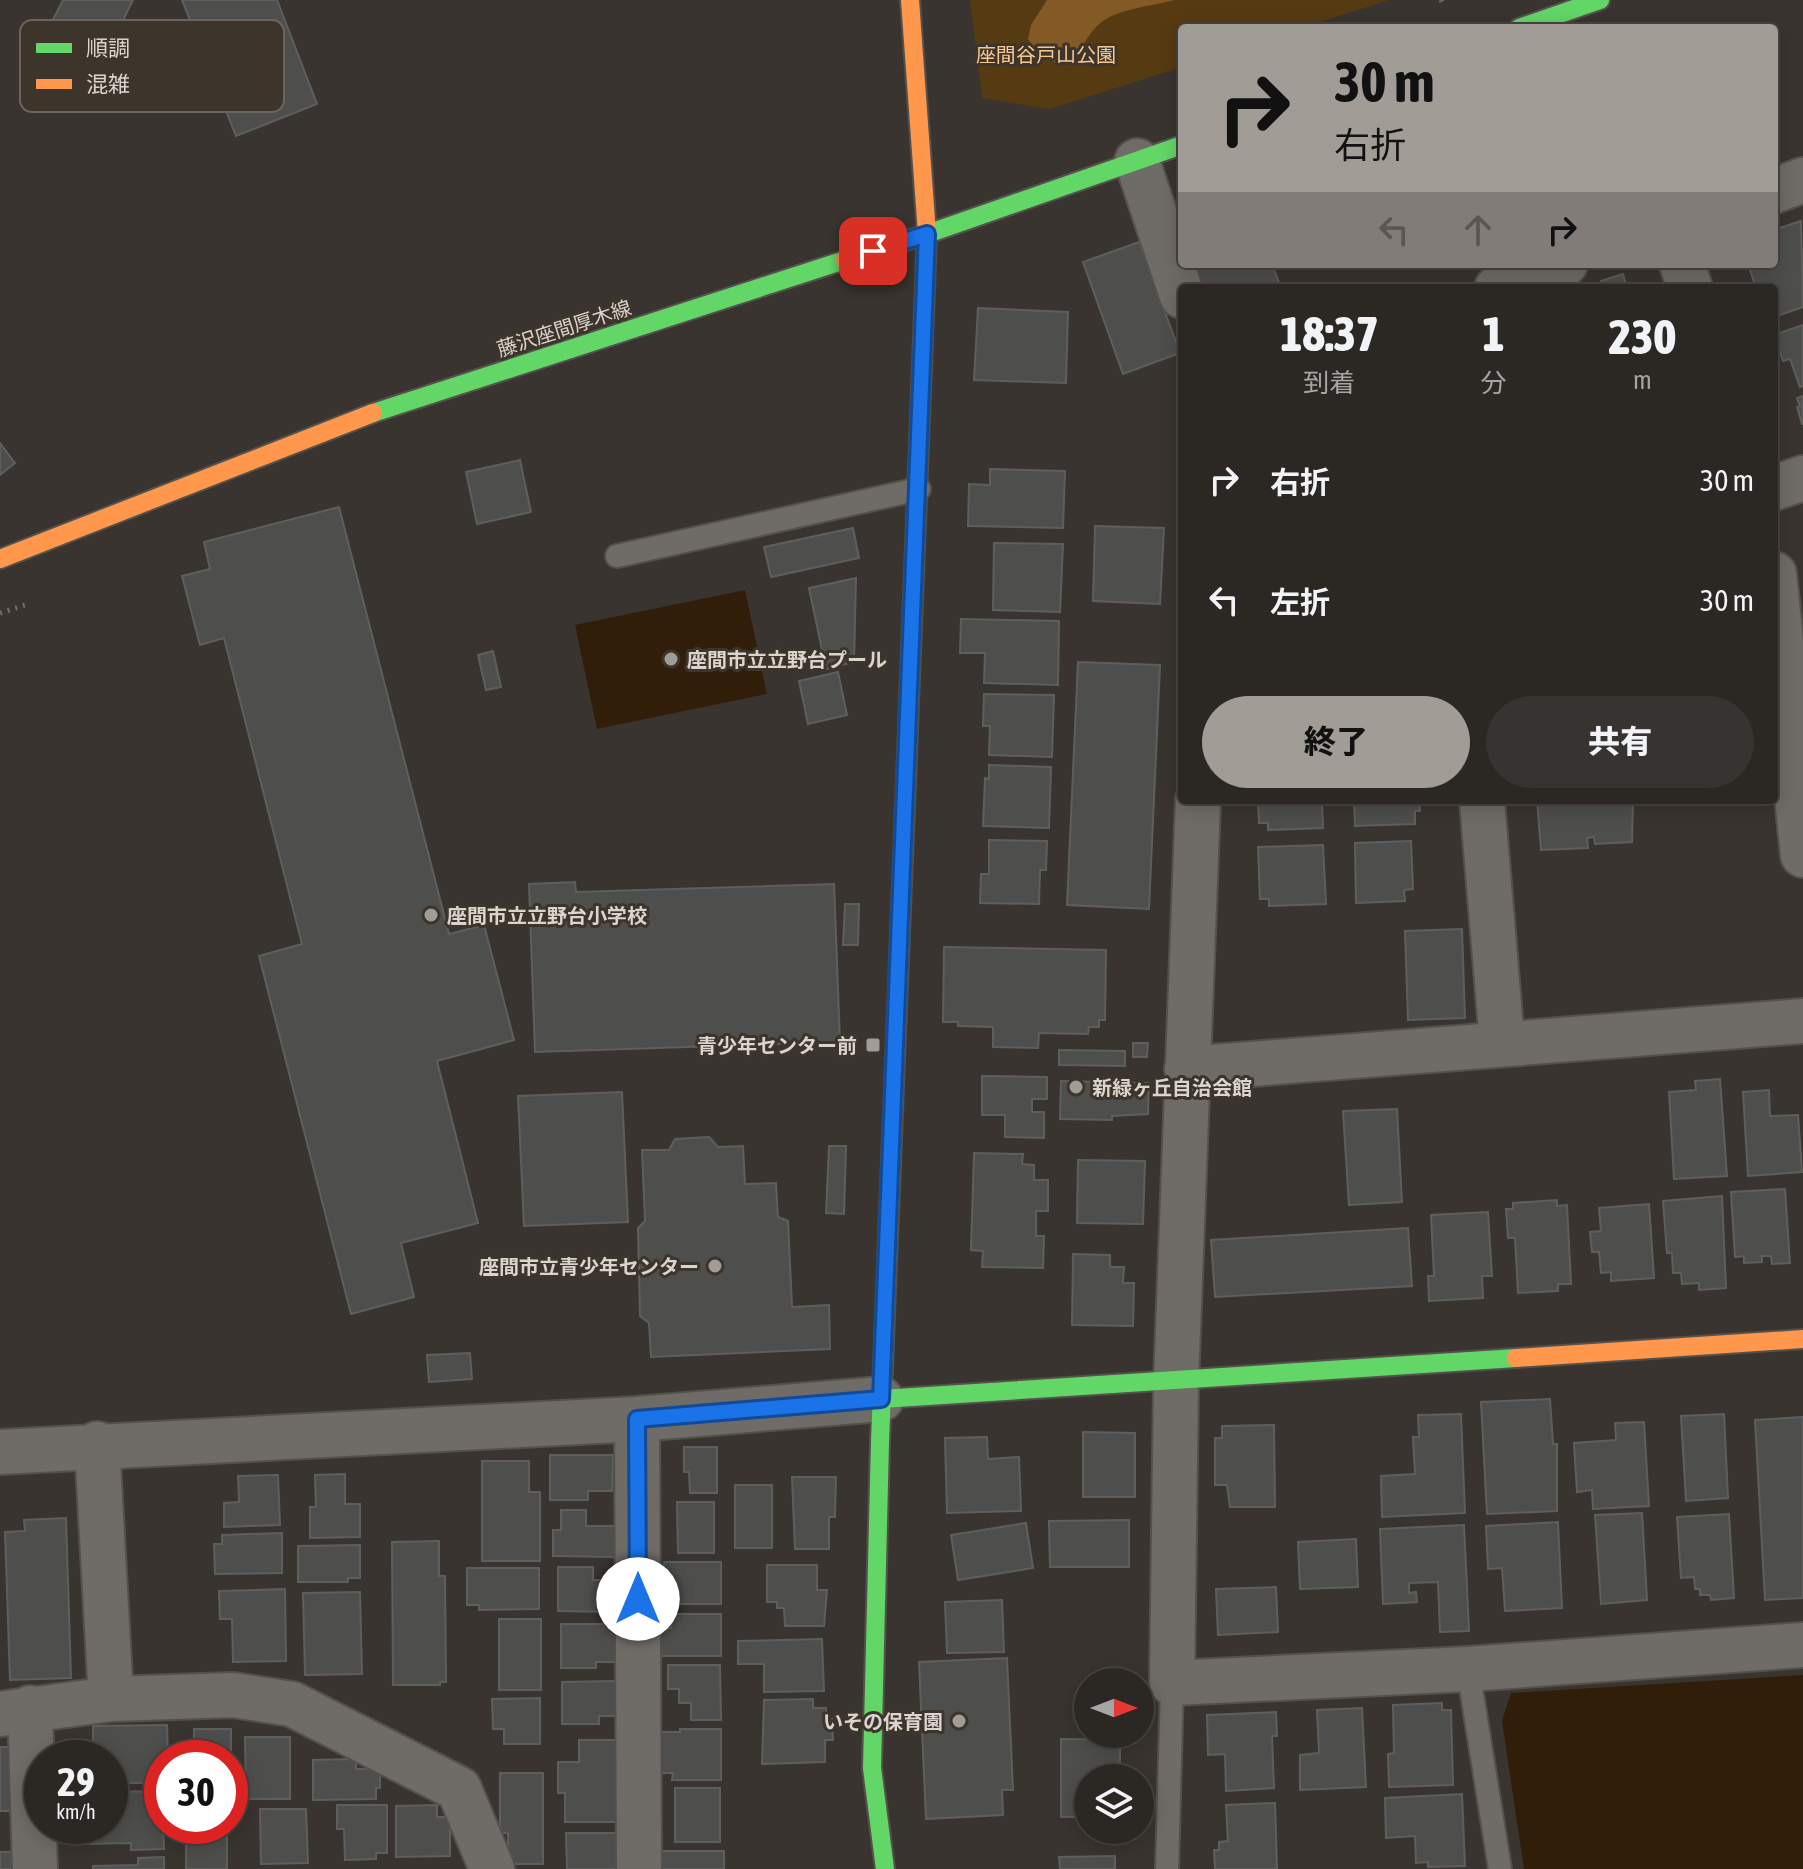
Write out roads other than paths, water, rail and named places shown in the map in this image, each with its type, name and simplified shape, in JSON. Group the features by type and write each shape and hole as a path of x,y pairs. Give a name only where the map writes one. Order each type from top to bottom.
{"street":[{"path":"885,1869 872,1768 881,1399 927,234 910,0"},
{"path":"1537,24 1596,11"},
{"name":"藤沢座間厚木線","path":"0,559 337,425 927,234 1178,146"},
{"path":"1137,161 1178,284"},
{"path":"1778,189 1803,180"},
{"path":"1508,284 1554,268"},
{"path":"1778,487 1803,478"},
{"path":"1778,613 1803,855"},
{"path":"1198,804 1176,1383 1172,1683 1468,1669 1803,1645"},
{"path":"1482,804 1502,1042"},
{"path":"1187,1069 1502,1042 1803,1021"},
{"path":"0,1452 97,1444 637,1419 881,1399 1176,1383 1803,1339"},
{"path":"637,1419 639,1869"},
{"path":"97,1444 111,1699"},
{"path":"35,1869 15,1711 111,1699 233,1695 292,1704 459,1789 492,1869"}],"lane":[{"path":"617,556 919,489"},
{"path":"1468,1669 1500,1869"},
{"path":"1167,1869 1172,1683"}],"place":[{"name":"座間市立立野台プール","path":"671,659"},
{"name":"座間市立立野台小学校","path":"431,915"},
{"name":"青少年センター前","path":"873,1045"},
{"name":"新緑ヶ丘自治会館","path":"1076,1087"},
{"name":"座間市立青少年センター","path":"715,1266"},
{"name":"いその保育園","path":"959,1721"}],"park label":[{"name":"座間谷戸山公園","path":"1046,54"}]}
